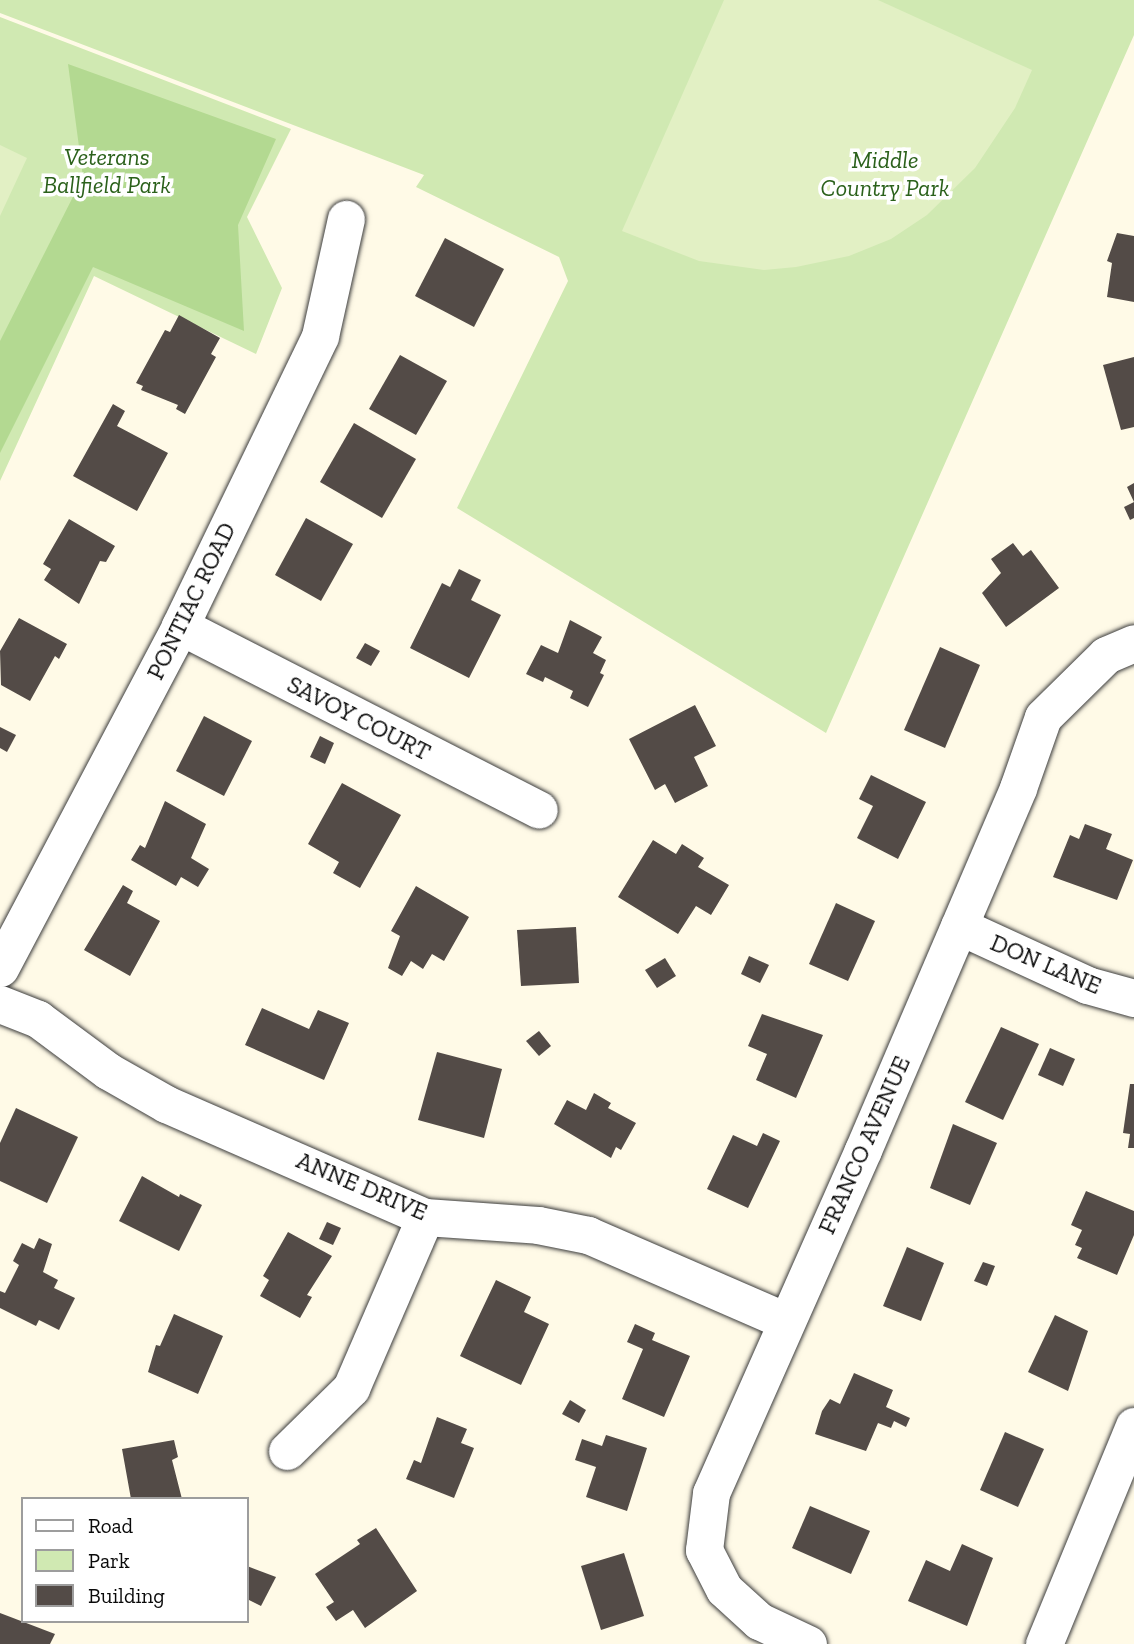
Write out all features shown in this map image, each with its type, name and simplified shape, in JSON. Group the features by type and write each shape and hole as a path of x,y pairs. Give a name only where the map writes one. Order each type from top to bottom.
{"street":[{"name":"PONTIAC ROAD","path":"0,968 180,626 320,336 346,219"},
{"name":"SAVOY COURT","path":"180,626 539,810"},
{"name":"FRANCO AVENUE","path":"808,1644 750,1614 724,1590 704,1550 711,1493 959,926 1043,717 1106,655 1134,643"},
{"name":"DON LANE","path":"959,926 1087,985 1134,998"},
{"name":"ANNE DRIVE","path":"0,1004 38,1019 108,1071 166,1104 425,1217 538,1225 589,1235 786,1321"},
{"path":"287,1451 351,1388 425,1217"},
{"path":"1044,1644 1134,1426"}],"green space":[{"name":"Middle Country Park","path":"0,0 1134,0 1134,35 826,733 457,508 568,281 559,257 416,187 424,175 0,13"},
{"path":"724,0 878,0 1032,70 1015,108 975,168 927,215 891,239 849,256 796,267 764,270 699,261 622,231"},
{"name":"Veterans Ballfield Park","path":"0,17 291,129 247,217 282,288 256,354 94,276 0,481"},
{"path":"68,64 276,139 238,225 244,331 93,267 0,453 0,341 83,177"},
{"path":"0,145 27,158 0,216"}],"building":[{"path":"1117,233 1134,236 1134,302 1107,297 1112,263 1107,261"},
{"path":"445,238 504,269 474,327 415,296"},
{"path":"179,315 220,338 211,354 216,357 185,414 176,409 178,405 141,390 143,386 136,383 165,330 170,332"},
{"path":"400,355 447,381 416,435 369,409"},
{"path":"1134,357 1134,427 1121,430 1103,365"},
{"path":"113,404 125,411 117,426 168,453 137,511 73,476"},
{"path":"354,423 416,459 382,518 320,482"},
{"path":"1134,483 1134,502 1127,487"},
{"path":"1134,502 1134,518 1130,520 1124,507"},
{"path":"306,518 353,544 321,601 275,575"},
{"path":"69,519 115,546 106,562 100,561 79,604 44,580 51,569 43,564"},
{"path":"1013,543 1023,556 1031,550 1059,588 1006,627 982,593 1001,573 991,559"},
{"path":"459,569 481,580 471,600 501,615 469,678 410,648 442,583 450,587"},
{"path":"19,618 67,644 59,659 55,656 30,701 1,685 0,651"},
{"path":"570,620 602,637 593,653 606,660 600,673 604,675 588,707 570,698 573,691 545,677 543,682 526,674 541,645 558,653"},
{"path":"365,643 380,651 371,666 356,658"},
{"path":"940,647 980,665 945,748 904,730"},
{"path":"695,705 716,746 694,757 708,786 675,803 665,784 655,790 629,739"},
{"path":"204,716 252,741 224,796 176,771"},
{"path":"0,727 16,735 7,752 0,748"},
{"path":"320,736 334,743 325,764 310,757"},
{"path":"871,775 926,802 898,859 857,838 873,806 859,799"},
{"path":"342,783 401,815 360,888 333,873 339,862 308,844"},
{"path":"165,801 206,824 191,858 209,869 198,887 181,877 176,886 131,860 140,845 145,848"},
{"path":"1085,824 1112,834 1106,849 1133,860 1117,900 1053,877 1070,835 1079,839"},
{"path":"653,840 676,854 682,844 704,858 698,867 729,885 711,915 696,906 678,934 618,897"},
{"path":"123,885 133,891 127,903 160,921 130,976 84,950"},
{"path":"416,886 469,917 444,961 432,954 423,969 411,961 402,976 388,968 400,936 391,931"},
{"path":"836,903 875,921 848,981 809,964"},
{"path":"576,927 579,983 521,986 517,930"},
{"path":"749,956 769,965 760,983 741,974"},
{"path":"665,958 676,976 657,988 645,970"},
{"path":"262,1008 309,1029 318,1010 349,1023 324,1080 245,1045"},
{"path":"762,1014 823,1035 796,1098 756,1080 767,1054 748,1046"},
{"path":"1001,1027 1039,1044 1003,1120 965,1102"},
{"path":"539,1031 551,1046 539,1056 526,1041"},
{"path":"1050,1048 1075,1059 1063,1086 1038,1075"},
{"path":"437,1052 502,1069 484,1138 418,1120"},
{"path":"1130,1084 1134,1084 1134,1148 1128,1148 1130,1134 1123,1133"},
{"path":"594,1093 611,1103 608,1108 636,1123 621,1150 616,1147 611,1158 554,1124 567,1100 586,1110"},
{"path":"16,1108 78,1137 47,1203 0,1181 0,1143"},
{"path":"953,1124 997,1143 970,1205 930,1188"},
{"path":"763,1133 780,1141 748,1208 707,1189 733,1135 757,1146"},
{"path":"142,1176 179,1197 180,1194 202,1205 179,1251 119,1221"},
{"path":"1086,1191 1134,1211 1134,1235 1117,1275 1077,1258 1082,1248 1075,1245 1082,1230 1071,1225"},
{"path":"327,1222 341,1228 333,1245 319,1239"},
{"path":"288,1232 332,1256 307,1295 312,1297 300,1318 260,1296 269,1280 263,1276"},
{"path":"39,1238 52,1244 43,1272 58,1280 54,1288 75,1298 59,1330 39,1320 36,1326 0,1308 0,1291 5,1293 19,1265 13,1261 22,1243 34,1249"},
{"path":"907,1247 944,1263 921,1321 883,1306"},
{"path":"983,1262 995,1266 987,1286 974,1281"},
{"path":"496,1280 531,1297 524,1312 549,1324 521,1385 460,1356"},
{"path":"174,1314 223,1336 198,1394 148,1372 156,1345 160,1346"},
{"path":"1055,1315 1088,1331 1068,1391 1028,1372"},
{"path":"635,1324 655,1333 652,1340 690,1356 664,1417 622,1399 643,1349 627,1342"},
{"path":"854,1373 893,1390 886,1407 910,1418 906,1427 894,1421 891,1428 878,1423 866,1451 815,1434 822,1411 830,1399 840,1404"},
{"path":"570,1400 586,1410 579,1423 562,1414"},
{"path":"437,1417 467,1429 461,1443 474,1448 454,1498 406,1479 414,1460 421,1463"},
{"path":"1005,1432 1044,1449 1018,1507 980,1490"},
{"path":"606,1435 647,1448 627,1511 586,1497 596,1467 575,1460 582,1439 602,1446"},
{"path":"174,1440 178,1457 172,1460 181,1497 131,1497 122,1449"},
{"path":"810,1506 870,1531 851,1574 792,1548"},
{"path":"376,1528 417,1591 365,1628 353,1610 336,1621 326,1607 334,1602 315,1574 360,1544 357,1540"},
{"path":"962,1544 993,1558 967,1626 908,1601 926,1560 950,1571"},
{"path":"624,1553 644,1616 601,1630 581,1566"},
{"path":"248,1566 276,1577 261,1606 248,1600"},
{"path":"0,1613 55,1634 50,1644 0,1644"}]}
